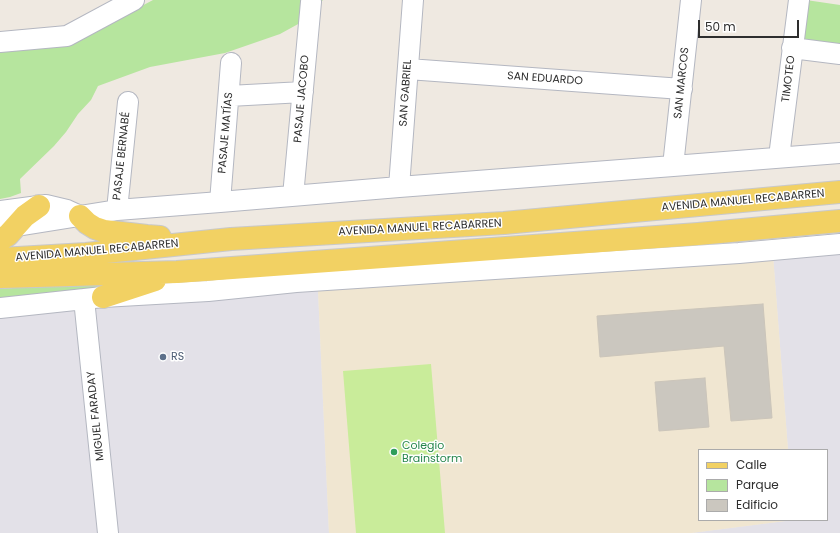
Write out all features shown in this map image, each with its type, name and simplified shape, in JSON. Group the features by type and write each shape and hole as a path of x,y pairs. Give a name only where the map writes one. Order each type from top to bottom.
{"main road":[{"name":"AVENIDA MANUEL RECABARREN","path":"0,259 86,254 231,239 504,223 840,192"},
{"path":"0,240 8,235 9,226 39,206"},
{"path":"80,216 95,228 104,231 147,236 231,239"},
{"name":"AVENIDA MANUEL RECABARREN","path":"0,278 177,272 698,234 840,221"},
{"path":"93,298 177,272"}],"street":[{"path":"0,42 67,36 134,0"},
{"name":"SAN GABRIEL","path":"399,187 413,0"},
{"name":"SAN MARCOS","path":"673,166 691,0"},
{"name":"TIMOTEO","path":"779,157 799,0"},
{"name":"PASAJE JACOBO","path":"293,196 311,2"},
{"path":"792,48 840,54"},
{"name":"PASAJE MATÍAS","path":"220,202 231,63"},
{"name":"SAN EDUARDO","path":"408,69 682,88"},
{"path":"229,96 303,92"},
{"name":"PASAJE BERNABÉ","path":"117,210 128,102"},
{"path":"9,226 117,210 840,153"},
{"path":"0,211 46,205 67,210 80,216"},
{"path":"0,308 93,298 215,290 311,281 739,253 840,244"},
{"name":"MIGUEL FARADAY","path":"93,298 108,533"}],"shaded area":[{"path":"840,249 840,533 691,533 785,521 828,521 828,449 788,449 773,255"},
{"name":"Colegio Brainstorm","path":"773,255 788,449 698,449 698,521 785,521 691,533 329,533 318,290"},
{"path":"318,290 329,533 0,533 0,315"}],"green space":[{"path":"153,0 323,0 300,23 280,34 225,53 150,67 98,86 91,100 78,114 66,132 54,146 20,179 21,193 0,199 0,51 70,44"},
{"path":"806,0 840,5 840,46 801,41"},
{"path":"132,283 0,300 0,289 66,284"},
{"name":"Colegio Brainstorm","path":"431,364 445,533 356,533 343,371"}],"building":[{"path":"763,304 772,418 731,421 724,346 600,357 597,316"},
{"path":"705,378 709,427 659,431 655,382"}],"place":[{"name":"RS","path":"163,357"},
{"name":"Colegio Brainstorm","path":"394,452"}]}
